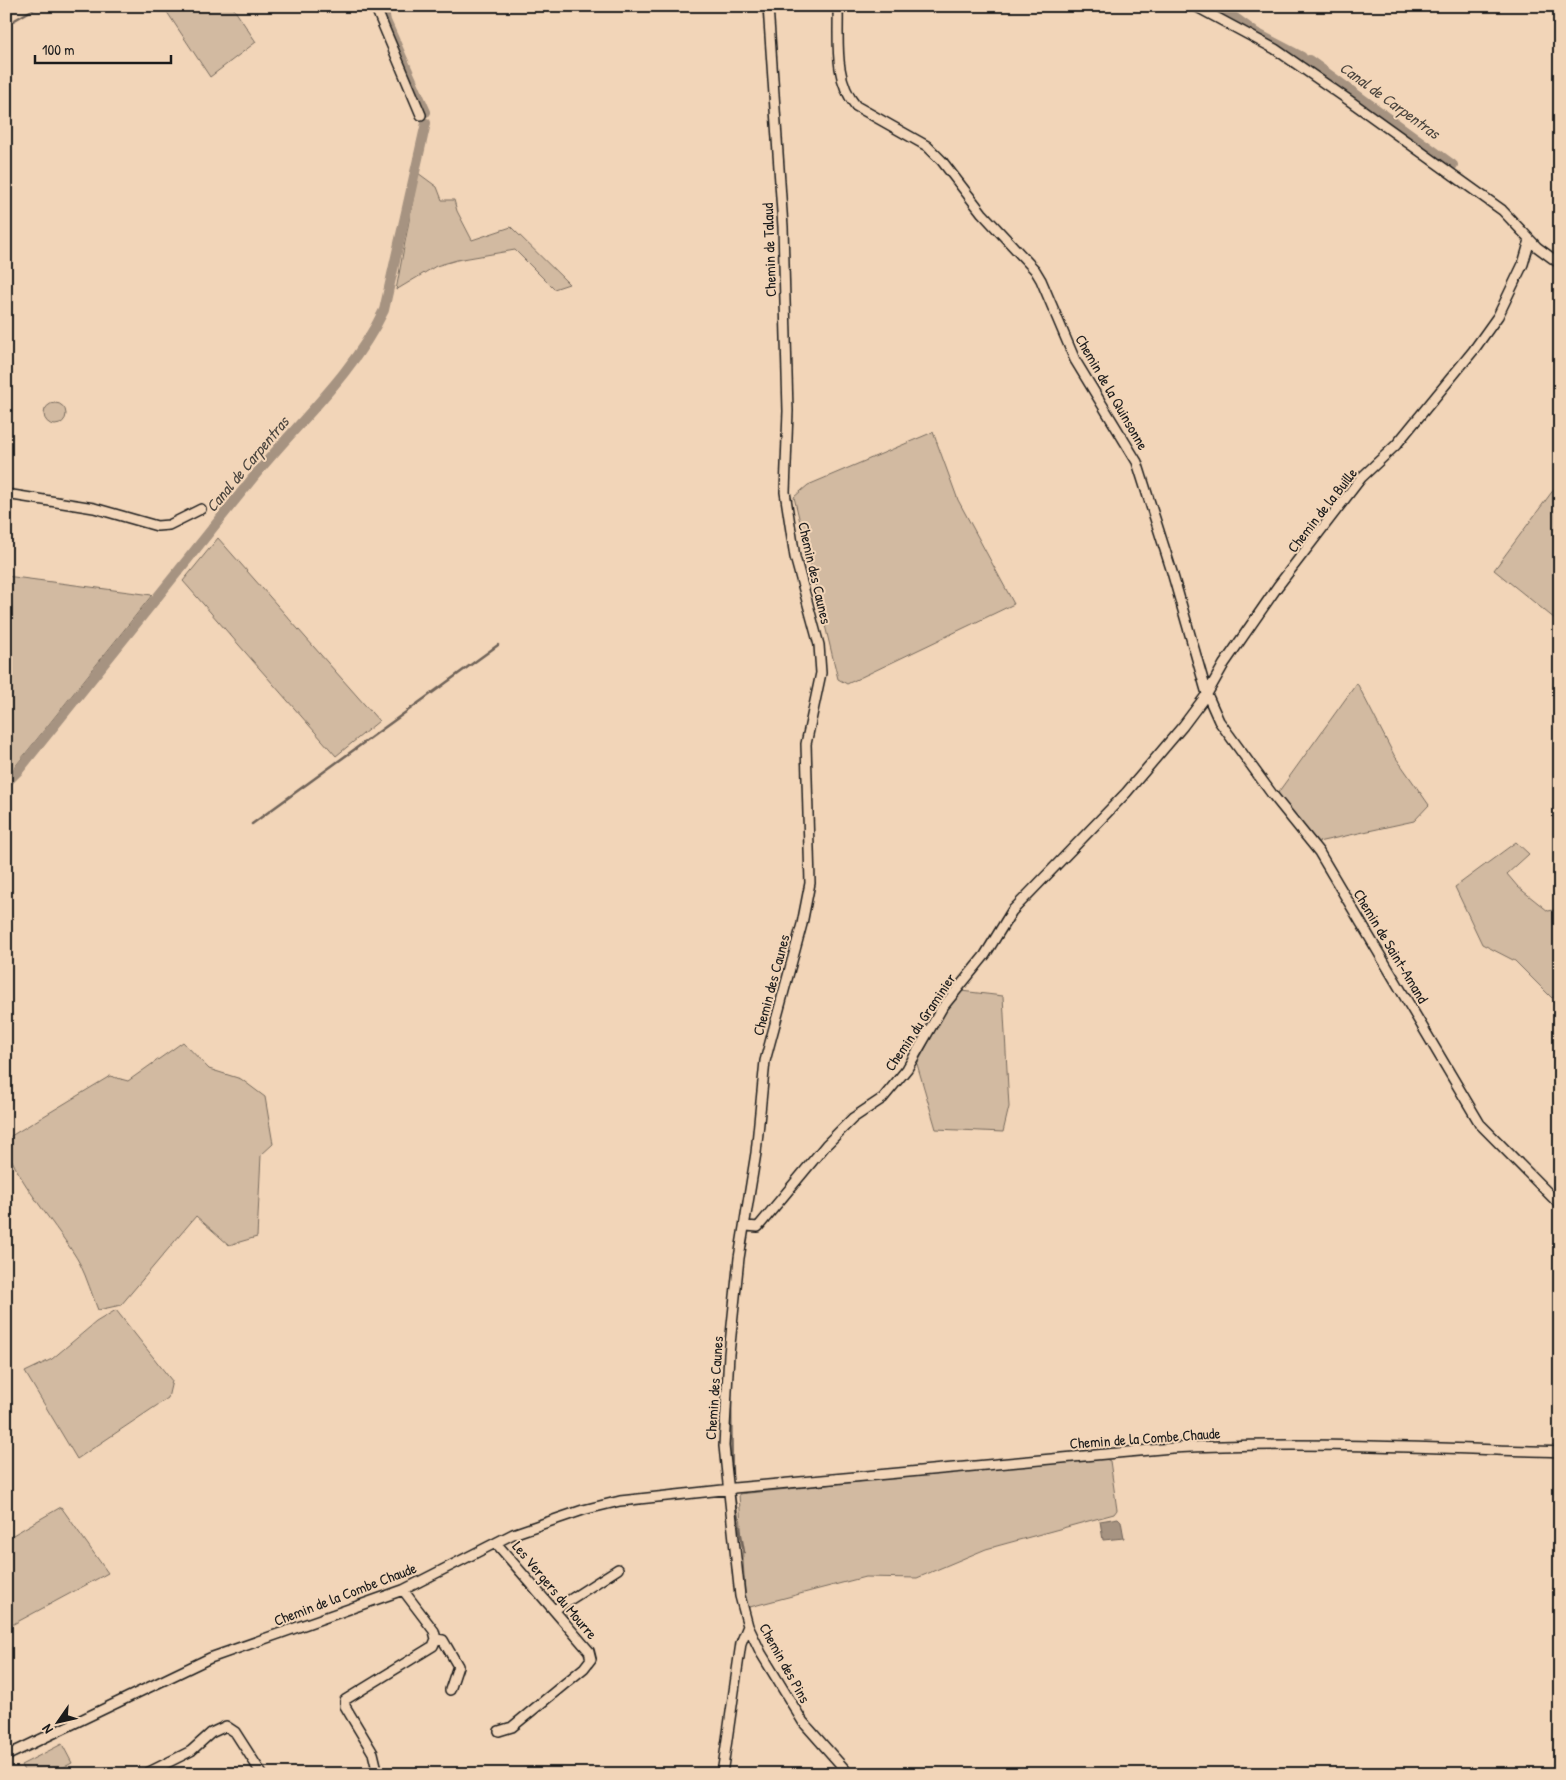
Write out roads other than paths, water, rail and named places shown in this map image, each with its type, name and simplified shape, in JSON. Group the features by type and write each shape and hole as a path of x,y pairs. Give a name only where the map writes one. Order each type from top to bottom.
{"street":[{"path":"375,6 421,115"},
{"name":"Chemin de Talaud","path":"768,6 783,227 788,411 785,492"},
{"name":"Chemin de la Quinsonne","path":"838,6 840,71 842,85 848,96 856,106 927,146 942,161 982,213 1041,280 1075,360 1137,462 1172,572 1207,694"},
{"path":"1195,6 1275,50 1350,101 1502,210 1530,240 1560,264"},
{"name":"Chemin de la Buille","path":"1126,793 1207,694 1224,664 1278,586 1361,478 1396,445 1483,337 1507,298 1523,264 1530,240"},
{"name":"Chemin des Caunes","path":"731,1489 724,1446 725,1397 739,1258 746,1226 765,1061 802,924 810,883 806,744 819,684 821,660 795,557 785,492"},
{"path":"6,494 94,508 157,526 169,525 201,509"},
{"name":"Chemin de Saint-Amand","path":"1207,694 1219,721 1272,794 1319,852 1480,1124 1560,1204"},
{"name":"Chemin du Graminier","path":"746,1226 758,1227 826,1145 853,1118 882,1098 907,1069 942,1008 985,955 1012,911 1126,793"},
{"name":"Chemin de la Combe Chaude","path":"6,1756 210,1658 403,1590 513,1534 583,1510 620,1502 731,1489 1172,1448 1310,1444 1560,1452"},
{"name":"Chemin des Pins","path":"731,1489 740,1596 748,1626 761,1653 802,1722 850,1774"},
{"name":"Les Vergers du Mourre","path":"496,1542 589,1651 591,1660 584,1668 512,1727 499,1731"},
{"path":"554,1610 618,1569"},
{"path":"378,1774 373,1753 345,1706 345,1700 433,1646 436,1639 434,1631 403,1590"},
{"path":"722,1774 741,1643 748,1626"},
{"path":"436,1639 443,1640 458,1666 450,1690"},
{"path":"147,1773 191,1751 211,1733 226,1726 236,1732 262,1774"}],"waterway":[{"path":"6,25 39,6"},
{"name":"Canal de Carpentras","path":"383,6 386,21 426,112"},
{"name":"Canal de Carpentras","path":"1219,6 1256,33 1302,57"},
{"name":"Canal de Carpentras","path":"1309,60 1453,165"},
{"name":"Canal de Carpentras","path":"6,783 18,771 269,458 323,398 357,356 384,310 426,123"},
{"path":"252,824 498,645"},
{"path":"731,1398 732,1482"},
{"path":"733,1490 744,1552"}]}
